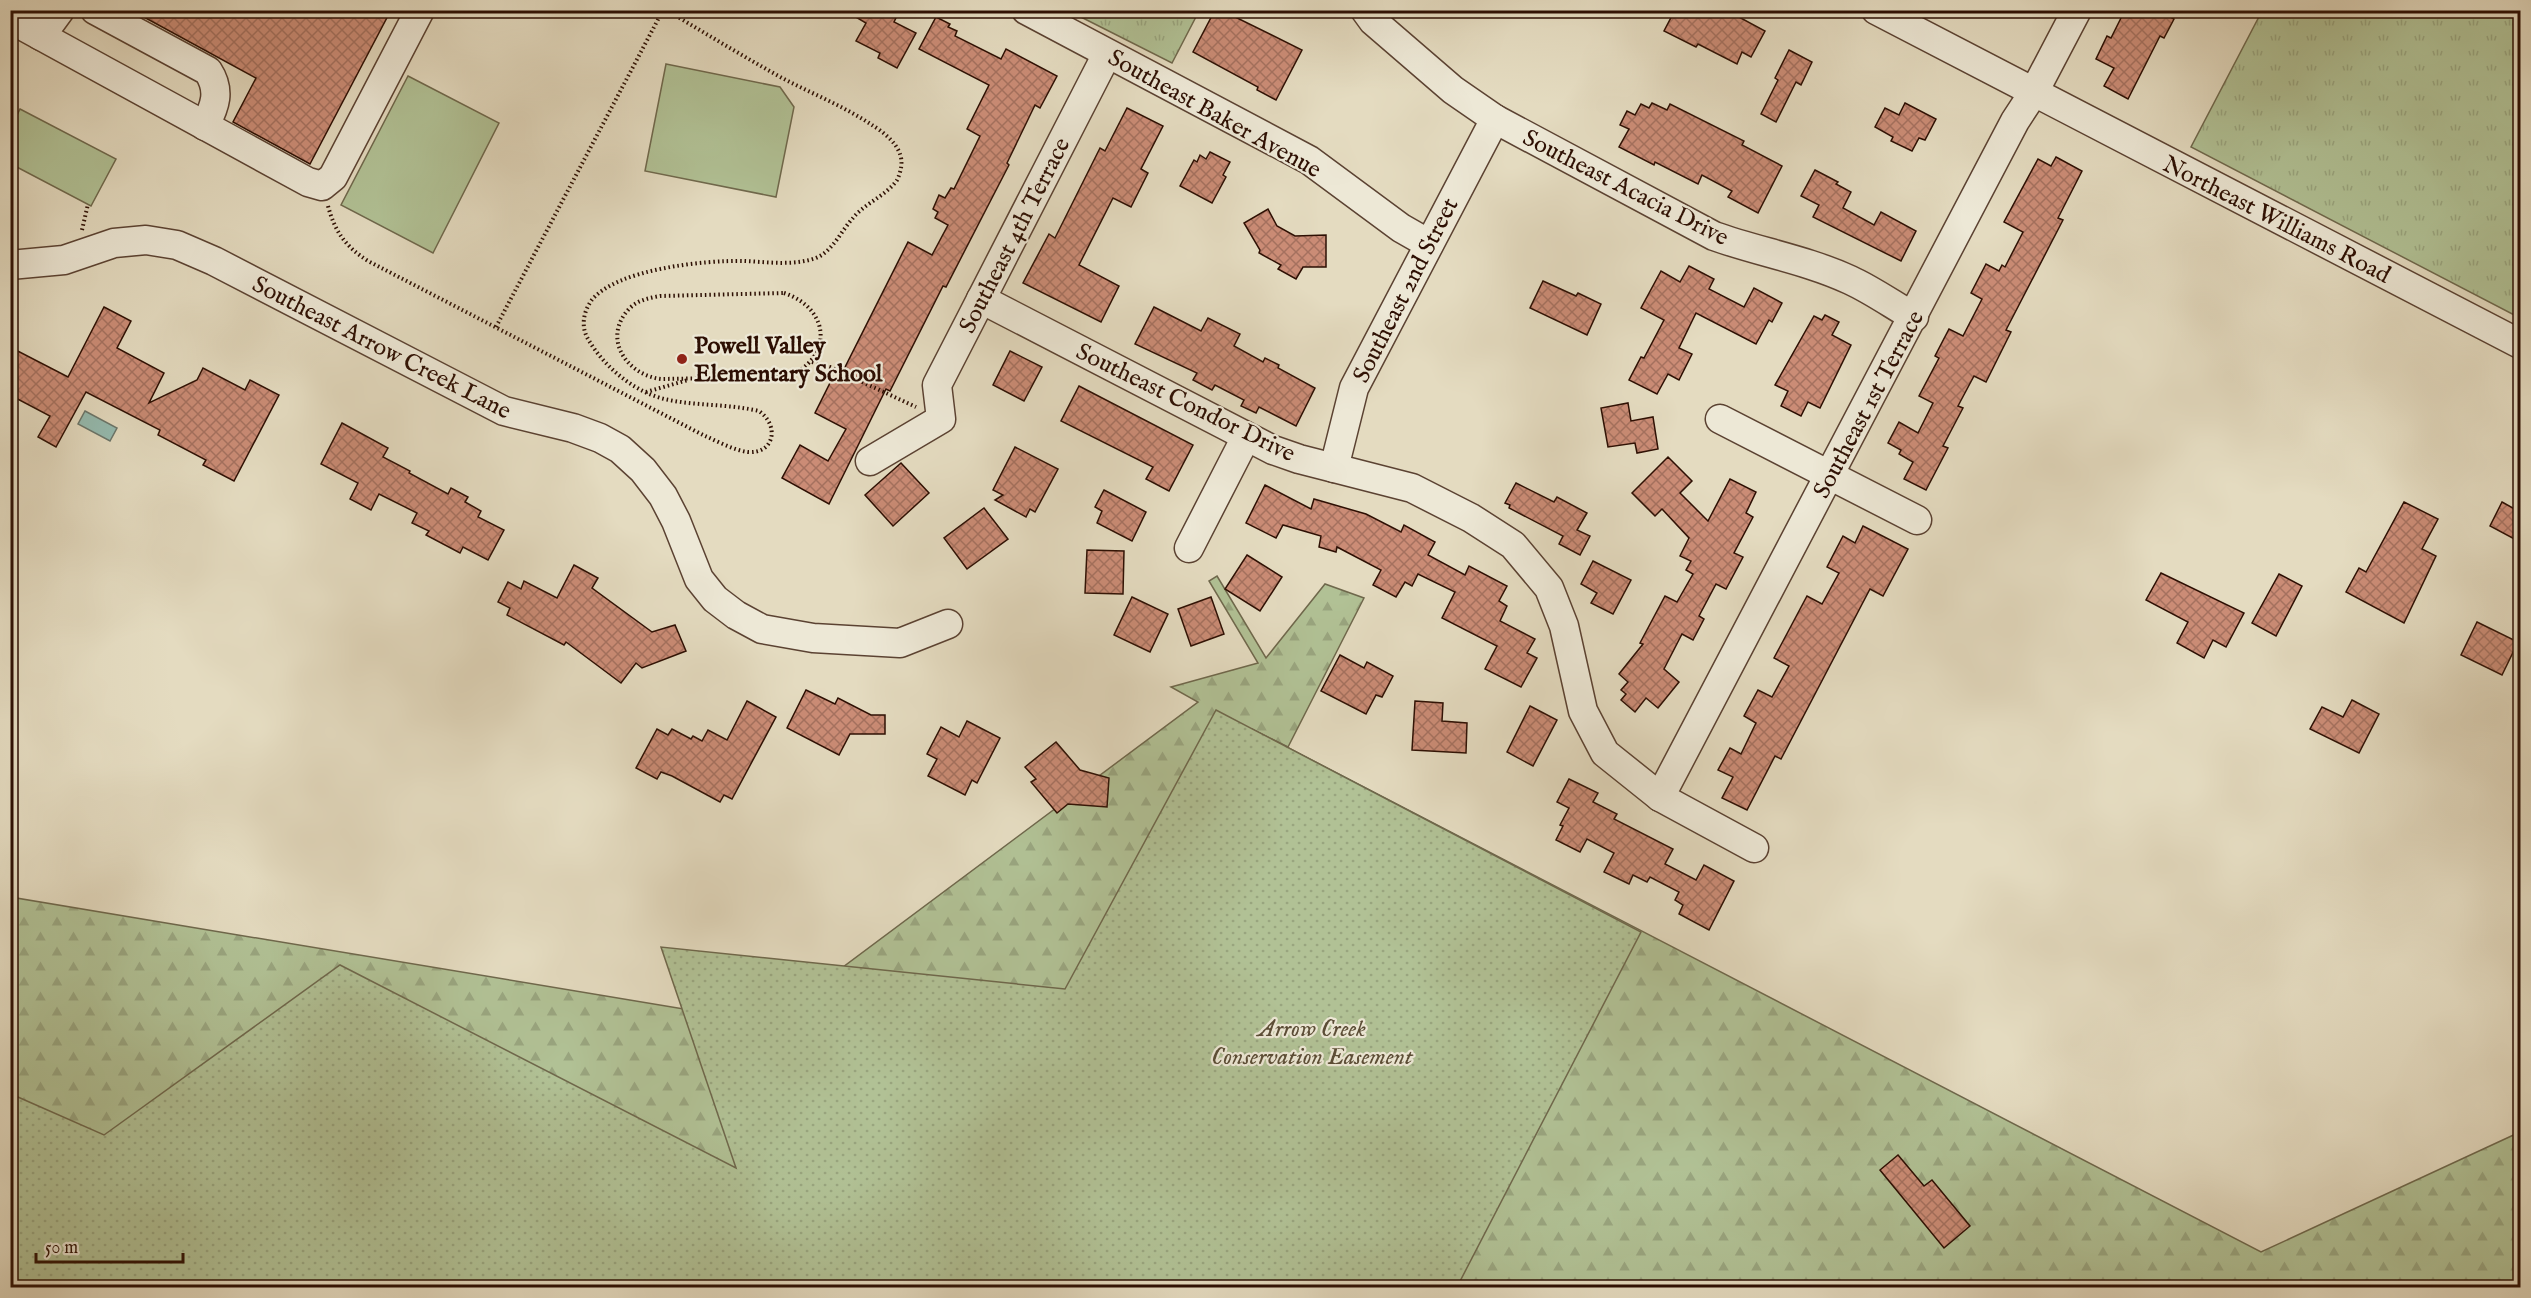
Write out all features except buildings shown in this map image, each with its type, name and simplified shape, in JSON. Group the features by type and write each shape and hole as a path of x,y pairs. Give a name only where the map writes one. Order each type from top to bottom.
{"street":[{"path":"42,36 48,24 60,10"},
{"path":"95,10 208,71 217,88 216,98 205,126"},
{"path":"10,19 308,182 322,186 333,177 420,10"},
{"name":"Southeast Baker Avenue","path":"1026,10 1308,160 1401,228 1429,244"},
{"name":"Southeast Acacia Drive","path":"1365,10 1373,21 1453,90 1495,119 1714,236 1851,280 1914,317"},
{"name":"Northeast Williams Road","path":"1876,10 2520,344"},
{"name":"Southeast 1st Terrace","path":"1660,797 1914,317 2015,120 2034,92 2077,10"},
{"name":"Southeast 4th Terrace","path":"941,419 937,385 1107,54"},
{"name":"Southeast 2nd Street","path":"1334,468 1354,388 1495,119"},
{"name":"Southeast Arrow Creek Lane","path":"10,264 64,260 114,243 146,240 177,245 214,261 495,408 537,421 573,428 600,438 620,449 643,471 663,496 676,520 699,579 716,599 736,615 762,629 813,638 900,643 948,624"},
{"name":"Southeast Condor Drive","path":"981,299 1246,437 1282,453 1412,488 1471,518 1514,546 1549,588 1564,626 1583,711 1605,753 1660,797 1754,848"},
{"path":"1720,418 1917,520"},
{"path":"870,460 941,419"},
{"path":"1189,548 1246,437"}],"path":[{"path":"322,186 333,223 343,242 368,261 703,435 749,452 764,449 770,441 772,430 769,418 759,411 667,400 645,393 621,376 598,355 586,336 583,324 586,308 597,293 624,278 703,263 794,262 818,257 830,248 853,218 888,190 902,166 900,153 890,138 872,124 783,78 665,10 496,327"},
{"path":"784,293 799,298 811,308 818,320 821,335 819,348 812,362 800,372 786,377 651,378 641,375 628,364 620,352 618,338 621,322 630,308 643,299 660,296 784,293"},
{"path":"812,362 830,367 941,419"},
{"path":"645,393 694,379"}],"green space":[{"path":"1069,11 1199,11 1172,63"},
{"path":"2262,11 2520,11 2520,318 2191,147"},
{"path":"666,64 780,87 794,107 776,197 645,171"},
{"path":"408,76 499,123 433,253 341,205"},
{"path":"20,109 116,159 91,206 11,164 11,128"},
{"name":"Arrow Creek Conservation Easement","path":"1217,576 1266,658 1325,584 1364,598 1288,747 1252,729 2261,1252 2520,1132 2520,1287 11,1287 10,897 768,1023 1198,702 1171,687 1258,663 1209,581"},
{"name":"Arrow Creek Conservation Easement","path":"1216,710 1641,932 1457,1287 11,1287 11,1094 104,1135 340,965 736,1168 661,947 1065,989"}],"water":[{"path":"85,411 117,428 110,441 78,424"}],"place":[{"name":"Powell Valley Elementary School","path":"682,359"}]}
